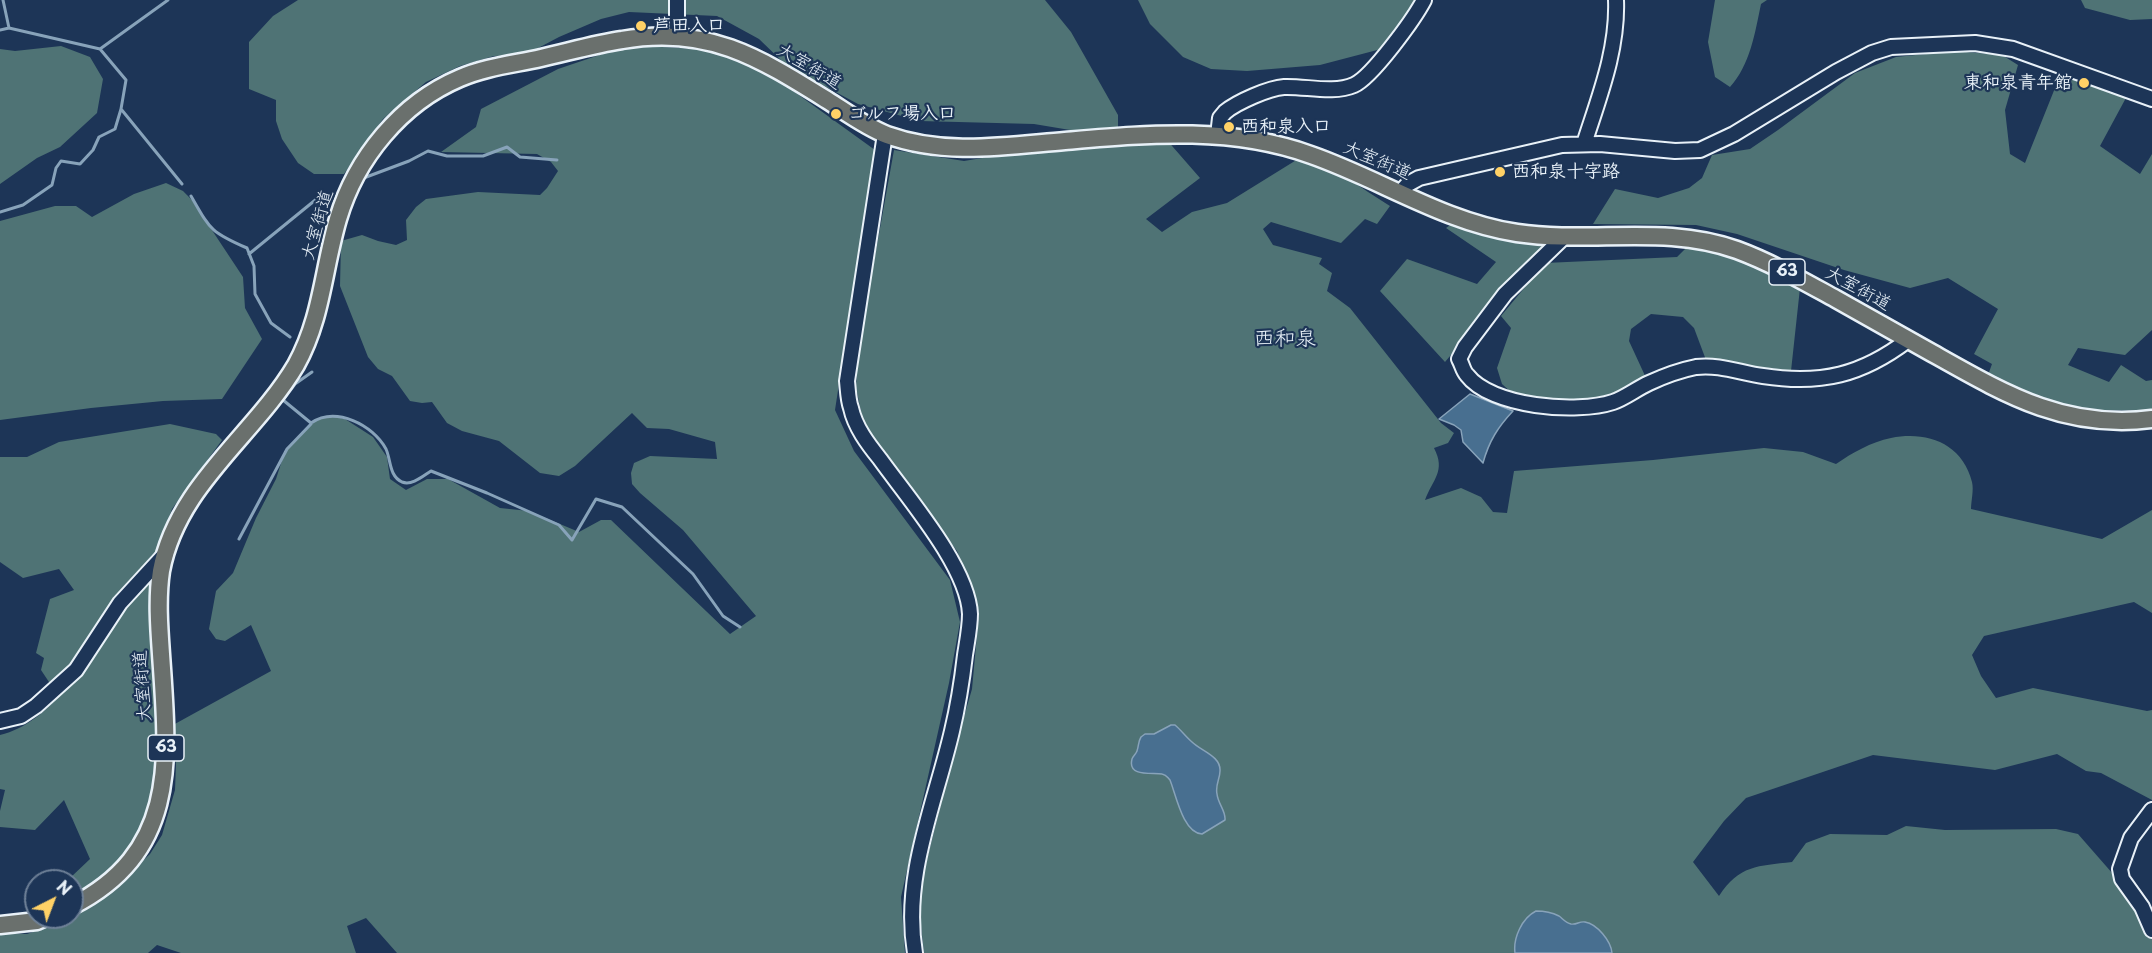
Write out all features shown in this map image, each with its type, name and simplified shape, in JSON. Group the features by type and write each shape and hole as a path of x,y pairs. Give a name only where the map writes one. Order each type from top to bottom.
{"main road":[{"name":"大室街道","path":"84,899 104,888 143,844 161,800 166,763 166,740 158,613 161,573 174,527 185,507 229,449 279,390 300,357 314,326 338,218 352,179 386,131 403,115 433,93 460,78 482,71 620,40 677,36 723,44 740,50 775,68 885,134 930,145 971,149 1133,135 1184,133 1218,135 1278,145 1307,153 1473,223 1519,233 1565,236 1653,235 1706,241 1726,246 1772,264 1983,382 2040,409 2078,418 2105,421 2132,422 2152,419"},
{"path":"0,925 24,922"}],"street":[{"path":"677,36 678,0"},
{"path":"1218,135 1220,118 1225,112 1271,90 1284,87 1347,87 1361,81 1407,28 1425,0"},
{"path":"1584,144 1614,41 1616,0"},
{"path":"1400,193 1408,184 1419,178 1562,145 1584,144 1675,151 1700,150 1734,134 1836,72 1872,53 1891,47 1994,44 2152,99"},
{"path":"885,134 847,381 851,409 866,440 936,536 950,559 964,584 970,614 961,693 952,734 937,782 913,891 911,913 915,953"},
{"path":"1565,236 1505,294 1465,347 1459,359 1466,375 1491,393 1537,406 1565,409 1586,408 1616,401 1648,383 1695,367 1717,367 1764,377 1810,378 1844,375 1888,355 1908,340"},
{"path":"0,721 21,716 36,706 75,670 120,603 166,553"},
{"path":"2152,810 2131,838 2120,869 2122,879 2142,907 2152,930"}],"green space":[{"path":"298,0 1045,0 1071,32 1118,115 1118,138 1034,124 920,121 858,104 787,66 759,39 717,16 629,12 601,19 525,55 494,56 460,66 426,82 383,119 344,174 314,174 298,163 282,139 276,121 276,100 249,89 249,42 273,16"},
{"path":"1138,0 1425,0 1428,8 1416,30 1404,43 1320,65 1247,71 1211,69 1183,57 1150,24"},
{"path":"1715,0 1767,0 1761,4 1747,59 1730,87 1715,77 1708,42"},
{"path":"2081,0 2152,0 2152,19 2130,20 2085,8"},
{"path":"629,45 714,50 760,67 875,150 835,410 854,451 950,580 960,622 949,683 901,897 905,953 397,953 366,918 347,926 356,953 181,953 157,945 148,953 0,953 0,933 27,934 42,929 84,929 84,909 128,875 150,854 162,835 175,790 173,725 271,671 251,625 225,641 216,639 209,629 216,591 233,573 256,518 276,479 285,451 317,419 332,416 345,419 373,437 387,457 390,479 406,490 427,479 448,479 500,508 529,511 579,532 601,520 611,520 730,634 756,616 683,530 632,484 631,473 634,463 650,456 717,459 715,442 669,429 647,428 632,413 575,466 559,476 540,473 499,441 462,431 447,423 432,402 410,401 392,376 378,369 368,357 340,286 341,241 362,235 396,245 407,240 406,220 426,199 478,192 540,195 558,171 551,162 537,154 441,152 476,127 481,109 558,69"},
{"path":"61,46 90,57 103,79 97,113 60,147 37,158 0,184 0,49 15,51"},
{"path":"1955,51 2002,55 2018,65 2005,110 2010,154 2025,163 2061,73 2127,96 2100,146 2140,174 2152,154 2152,330 2125,355 2078,348 2068,365 2109,382 2121,365 2146,381 2152,380 2152,411 2095,410 2048,403 1988,375 1992,364 1974,354 1998,309 1948,278 1910,288 1844,270 1737,234 1696,225 1593,224 1615,189 1658,198 1689,188 1702,178 1712,155 1750,149 1855,73 1896,57"},
{"path":"1166,139 1200,178 1146,219 1162,232 1192,212 1227,203 1298,159 1323,166 1390,206 1377,224 1365,219 1341,243 1271,222 1263,229 1273,245 1322,258 1319,264 1332,273 1327,291 1350,308 1441,423 1454,433 1448,443 1434,448 1439,469 1425,500 1461,488 1481,497 1493,512 1507,513 1514,471 1764,448 1803,452 1836,464 1876,442 1904,436 1917,436 1941,443 1960,458 1972,482 1971,509 2102,539 2152,510 2152,613 2134,602 1984,636 1972,655 1981,676 1996,698 2033,688 2147,711 2152,710 2152,800 2101,773 2086,771 2057,754 1995,770 1873,755 1746,798 1724,821 1693,862 1719,896 1734,878 1742,873 1759,866 1792,862 1806,843 1830,834 1887,835 1906,826 1945,830 2056,829 2078,834 2113,874 2140,909 2152,939 2152,953 924,953 919,909 922,879 972,689 979,613 957,551 874,441 862,417 856,387 858,351 894,150 964,161"},
{"path":"166,183 183,191 192,200 243,277 245,308 262,339 222,399 163,401 0,420 0,221 55,206 76,206 92,217 134,194"},
{"path":"1453,223 1499,239 1543,245 1445,362 1380,291 1407,259 1477,284 1496,262 1446,228"},
{"path":"1687,247 1737,258 1800,288 1791,371 1706,360 1694,328 1683,317 1651,314 1631,329 1629,341 1647,380 1601,399 1567,403 1513,394 1502,384 1497,368 1511,328 1501,316 1545,263 1677,257"},
{"path":"170,424 216,434 222,440 172,509 158,549 115,596 72,666 51,685 41,670 44,658 36,653 50,599 74,590 59,569 23,578 0,562 0,457 27,457 59,442"},
{"path":"148,579 153,586 153,665 158,718 156,780 144,822 131,849 84,888 84,869 79,869 90,859 64,800 35,830 0,827 0,811 5,790 0,789 0,735 36,718 52,704 80,671 119,614"}],"water":[{"path":"1470,394 1513,411 1495,435 1483,463 1463,442 1461,430 1439,419"},
{"path":"1175,725 1214,758 1219,766 1217,791 1225,820 1202,834 1195,832 1185,820 1167,776 1137,772 1133,769 1132,759 1141,737 1145,734 1154,734"},
{"path":"1536,911 1559,916 1571,924 1590,923 1603,934 1612,953 1515,953 1515,941 1520,929 1527,918"}],"waterway":[{"path":"3,0 9,28 100,49 126,80 121,109 182,184"},
{"path":"100,49 168,0"},
{"path":"0,30 9,28"},
{"path":"0,212 23,205 52,185 56,168 61,161 80,164 93,150 99,137 115,129 121,109"},
{"path":"361,179 409,161 428,151 447,156 483,156 507,147 520,157 557,160"},
{"path":"191,196 212,228 225,238 247,248 254,266 255,294 271,323 290,337"},
{"path":"249,254 319,197"},
{"path":"312,372 295,384 283,400 311,423 321,418 342,417 372,432 386,449 393,472 402,482 413,482 431,471 559,525 572,540 596,499 622,507 693,574 723,616 740,627"},
{"path":"239,539 287,449 311,424"}],"place":[{"name":"芦田入口","path":"641,26"},
{"name":"東和泉青年館","path":"2084,83"},
{"name":"ゴルフ場入口","path":"836,114"},
{"name":"西和泉入口","path":"1229,127"},
{"name":"西和泉十字路","path":"1500,172"}],"district":[{"name":"西和泉","path":"1285,339"}]}
